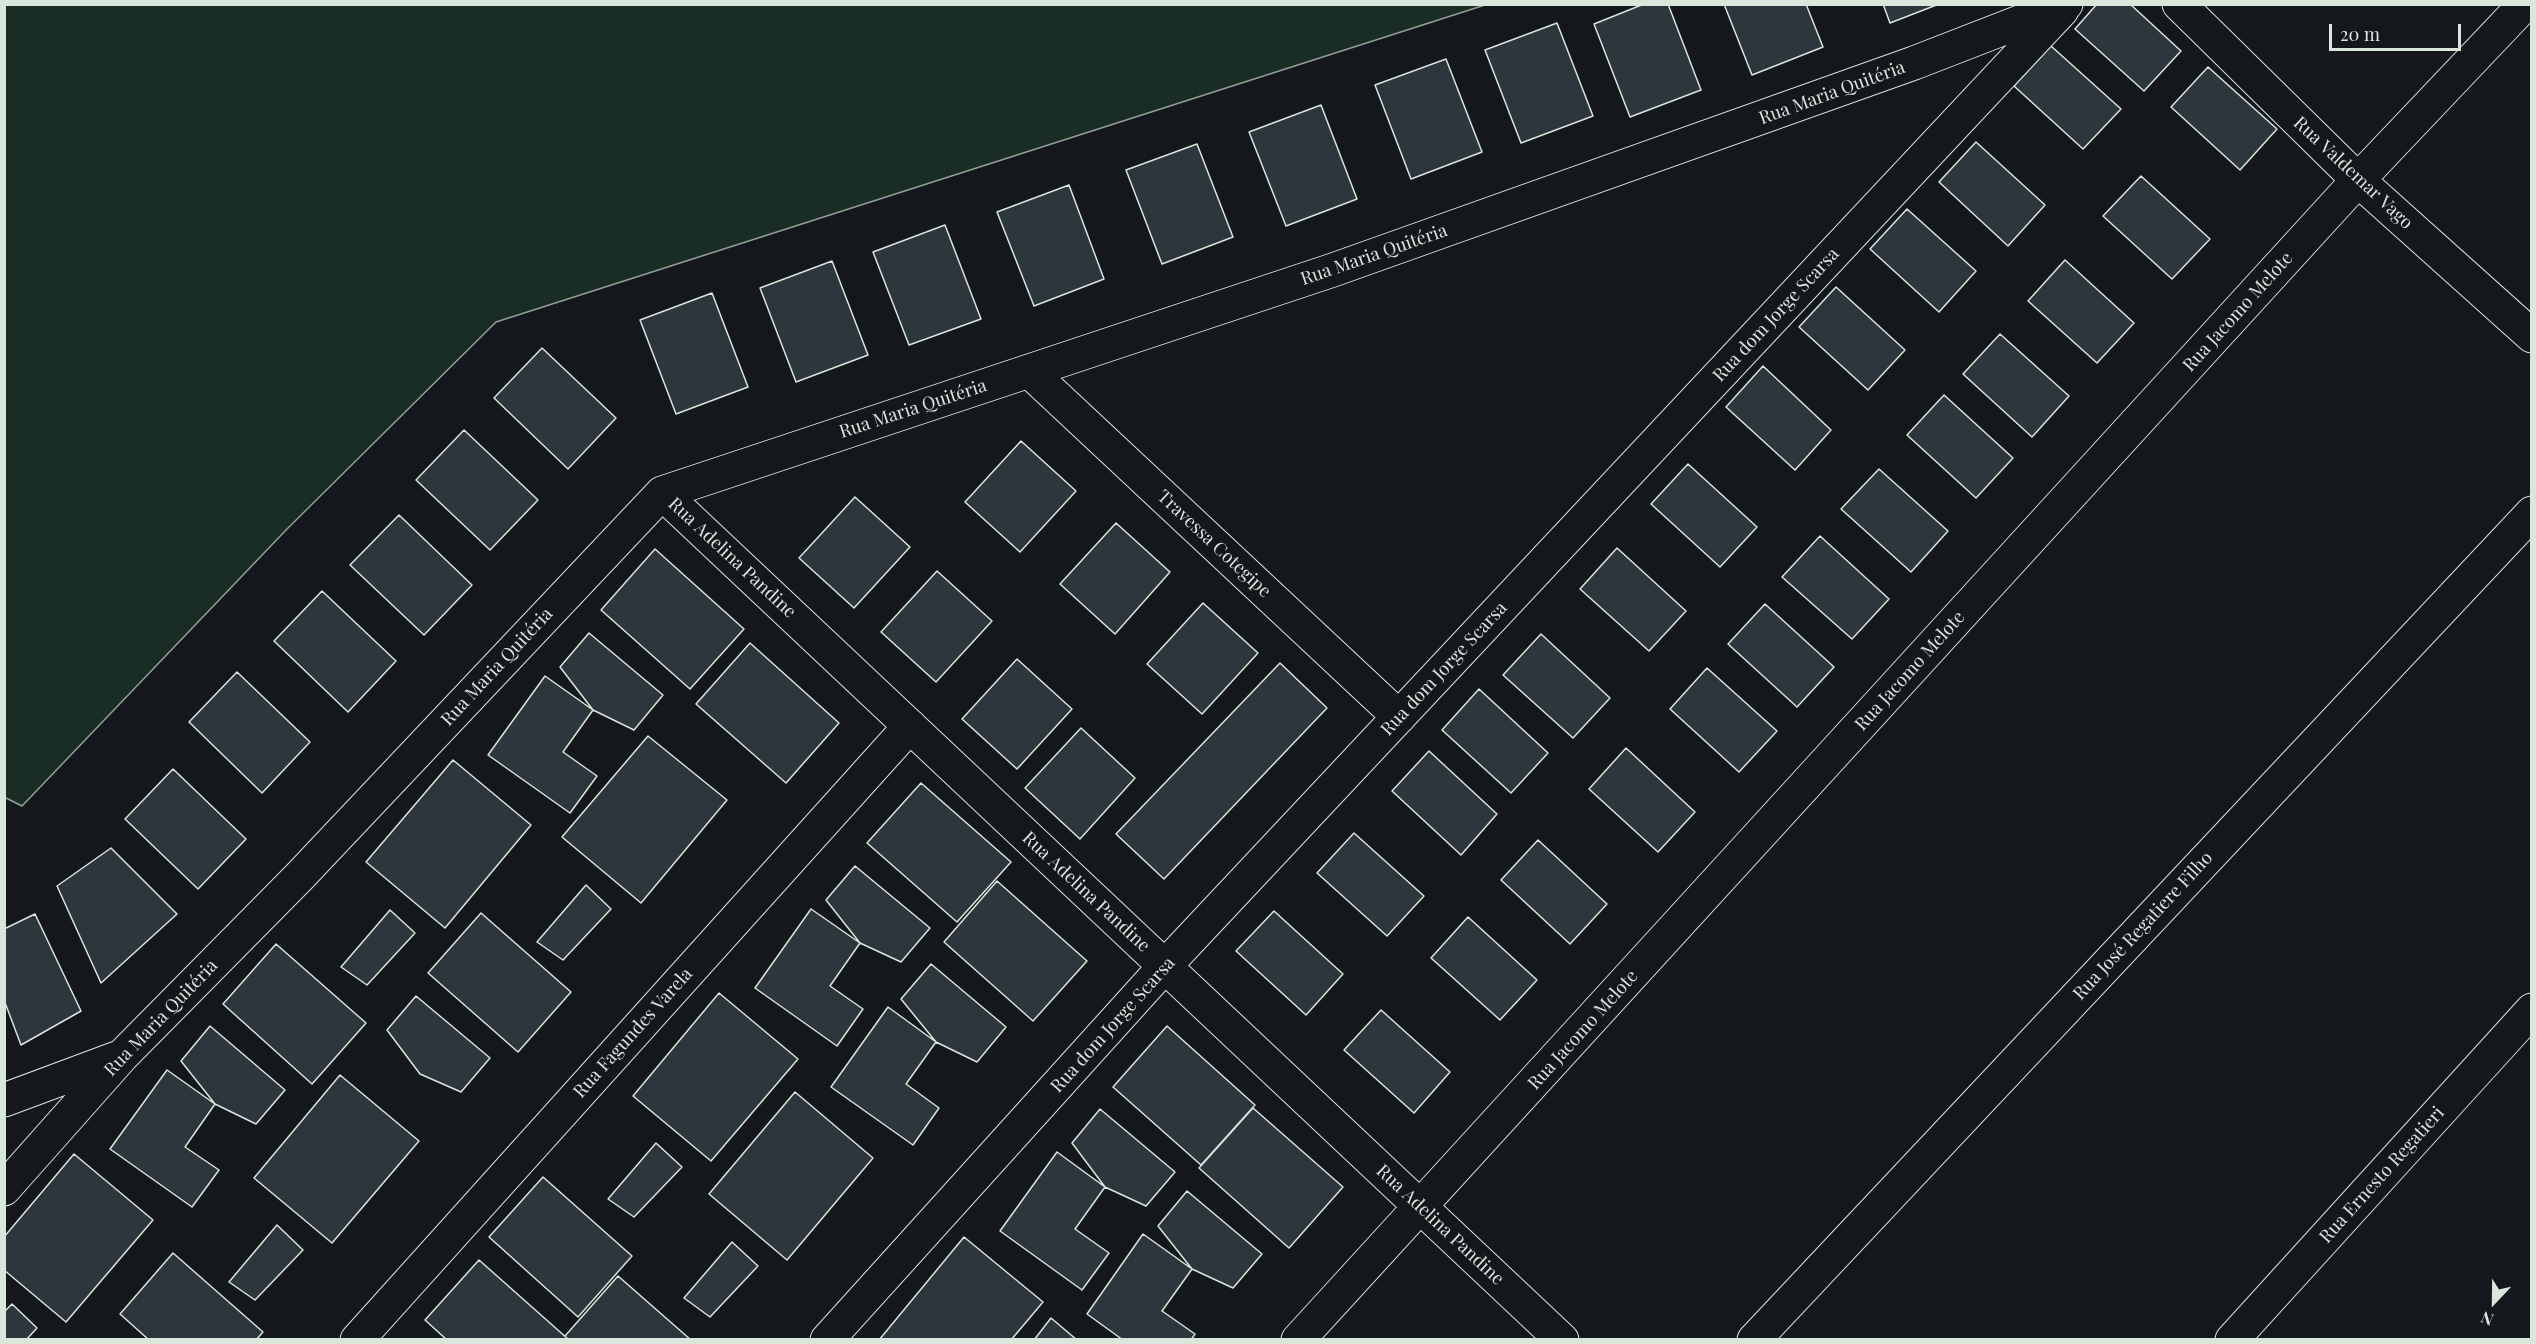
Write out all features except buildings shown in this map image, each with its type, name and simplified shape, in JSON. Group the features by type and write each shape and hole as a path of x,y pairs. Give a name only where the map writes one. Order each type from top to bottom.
{"street":[{"name":"Rua Maria Quitéria","path":"4,1189 122,1056 307,868 662,493 1334,270 1914,63 2067,4"},
{"name":"Rua dom Jorge Scarsa","path":"827,1340 1165,966 2067,4"},
{"name":"Rua Valdemar Vago","path":"2179,4 2358,180 2532,336"},
{"name":"Rua Jacomo Melote","path":"1298,1340 2358,180 2525,4"},
{"name":"Travessa Cotegipe","path":"1029,371 1399,717"},
{"name":"Rua Adelina Pandine","path":"662,493 1562,1340"},
{"name":"Rua José Regatiere Filho","path":"1754,1340 2532,513"},
{"name":"Rua Fagundes Varela","path":"357,1340 910,726"},
{"name":"Rua Ernesto Regatieri","path":"2232,1340 2532,1010"},
{"path":"4,1100 122,1056"}],"green space":[{"path":"4,5 1485,5 496,322 287,529 22,806 4,797"}]}
